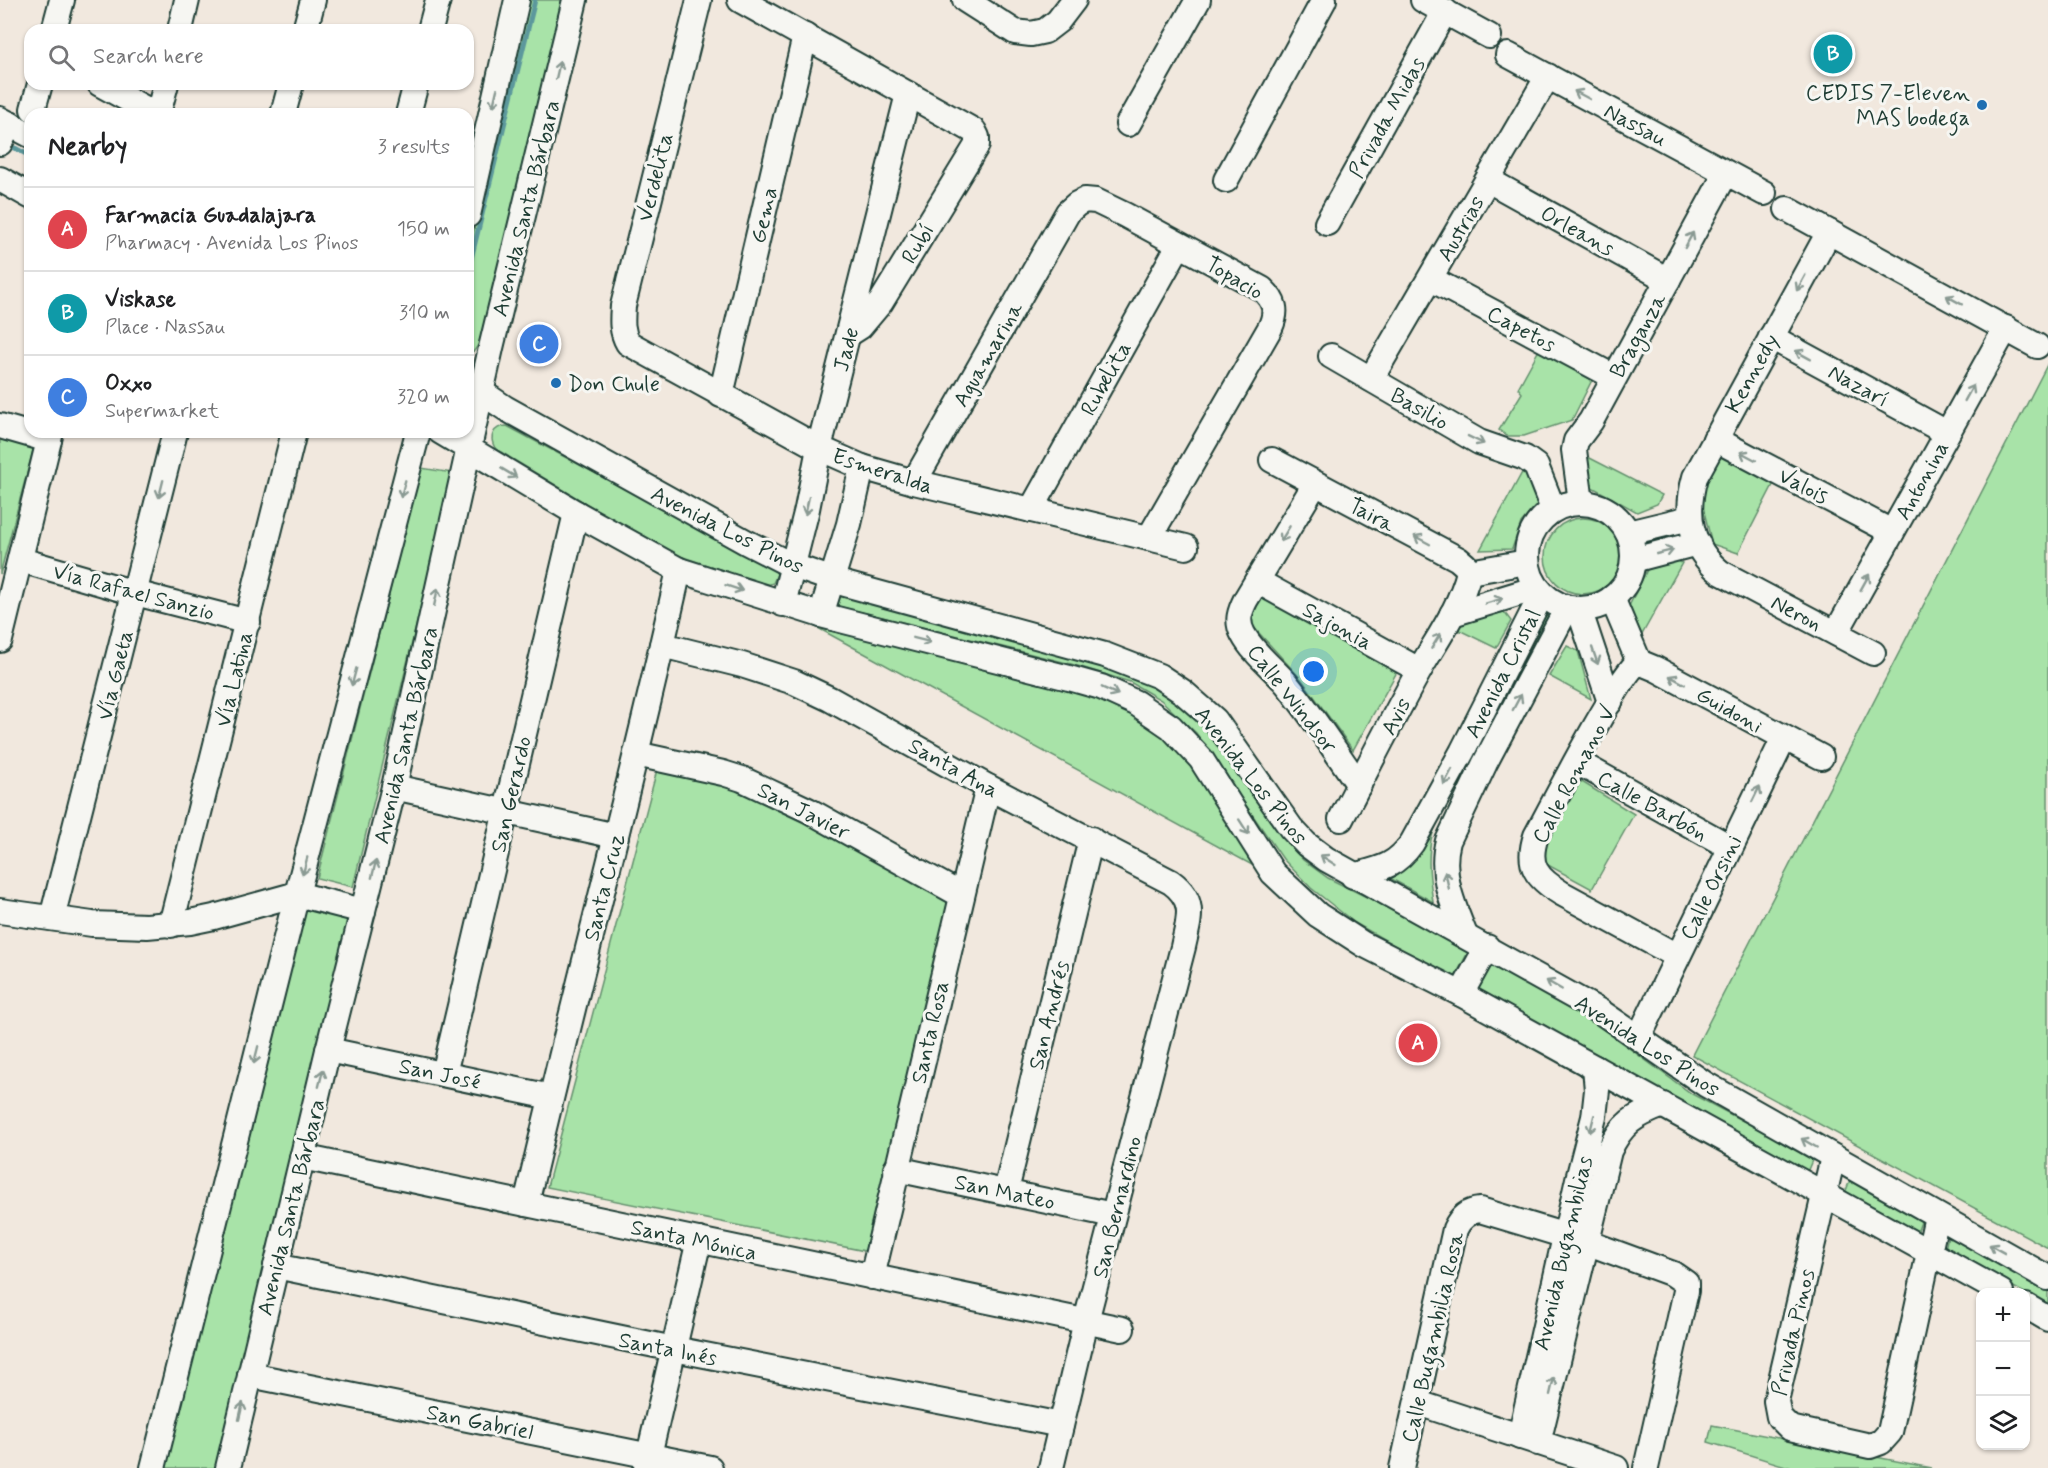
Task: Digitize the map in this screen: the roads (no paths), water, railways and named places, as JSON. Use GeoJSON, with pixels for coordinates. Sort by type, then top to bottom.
{"type":"FeatureCollection","features":[{"type":"Feature","properties":{"kind":"street"},"geometry":{"type":"LineString","coordinates":[[56,24],[62,0]]}},
{"type":"Feature","properties":{"kind":"street"},"geometry":{"type":"LineString","coordinates":[[182,24],[188,0]]}},
{"type":"Feature","properties":{"kind":"street"},"geometry":{"type":"LineString","coordinates":[[307,24],[313,0]]}},
{"type":"Feature","properties":{"kind":"street"},"geometry":{"type":"LineString","coordinates":[[432,24],[438,0]]}},
{"type":"Feature","properties":{"kind":"street"},"geometry":{"type":"LineString","coordinates":[[474,188],[517,0]]}},
{"type":"Feature","properties":{"kind":"street","name":"Avenida Santa Bárbara"},"geometry":{"type":"LineString","coordinates":[[475,387],[491,348],[575,0]]}},
{"type":"Feature","properties":{"kind":"street","name":"Verdelita"},"geometry":{"type":"LineString","coordinates":[[637,350],[628,343],[624,336],[621,324],[623,306],[699,0]]}},
{"type":"Feature","properties":{"kind":"street"},"geometry":{"type":"LineString","coordinates":[[740,0],[908,94]]}},
{"type":"Feature","properties":{"kind":"street"},"geometry":{"type":"LineString","coordinates":[[965,0],[1015,32],[1031,34],[1045,31],[1058,21],[1074,0]]}},
{"type":"Feature","properties":{"kind":"street"},"geometry":{"type":"LineString","coordinates":[[1128,124],[1198,0]]}},
{"type":"Feature","properties":{"kind":"street"},"geometry":{"type":"LineString","coordinates":[[1226,180],[1324,0]]}},
{"type":"Feature","properties":{"kind":"street"},"geometry":{"type":"LineString","coordinates":[[1423,0],[1489,36]]}},
{"type":"Feature","properties":{"kind":"street","name":"Privada Midas"},"geometry":{"type":"LineString","coordinates":[[1327,223],[1445,11]]}},
{"type":"Feature","properties":{"kind":"street","name":"Gema"},"geometry":{"type":"LineString","coordinates":[[721,394],[806,36]]}},
{"type":"Feature","properties":{"kind":"street","name":"Nassau"},"geometry":{"type":"LineString","coordinates":[[1508,55],[1764,193]]}},
{"type":"Feature","properties":{"kind":"street","name":"Austrias"},"geometry":{"type":"LineString","coordinates":[[1371,379],[1548,76]]}},
{"type":"Feature","properties":{"kind":"street"},"geometry":{"type":"LineString","coordinates":[[33,108],[38,90]]}},
{"type":"Feature","properties":{"kind":"street"},"geometry":{"type":"LineString","coordinates":[[111,90],[145,108]]}},
{"type":"Feature","properties":{"kind":"street"},"geometry":{"type":"LineString","coordinates":[[158,108],[164,90]]}},
{"type":"Feature","properties":{"kind":"street"},"geometry":{"type":"LineString","coordinates":[[285,108],[290,90]]}},
{"type":"Feature","properties":{"kind":"street"},"geometry":{"type":"LineString","coordinates":[[410,108],[414,90]]}},
{"type":"Feature","properties":{"kind":"street","name":"Rubí"},"geometry":{"type":"LineString","coordinates":[[849,334],[860,327],[881,302],[977,145],[974,131],[908,94]]}},
{"type":"Feature","properties":{"kind":"street","name":"Jade"},"geometry":{"type":"LineString","coordinates":[[783,604],[819,448],[908,94]]}},
{"type":"Feature","properties":{"kind":"street","name":"Braganza"},"geometry":{"type":"LineString","coordinates":[[1581,502],[1574,450],[1576,441],[1591,421],[1726,173]]}},
{"type":"Feature","properties":{"kind":"street"},"geometry":{"type":"LineString","coordinates":[[0,179],[24,193]]}},
{"type":"Feature","properties":{"kind":"street","name":"Orleans"},"geometry":{"type":"LineString","coordinates":[[1488,180],[1668,280]]}},
{"type":"Feature","properties":{"kind":"street","name":"Topacio"},"geometry":{"type":"LineString","coordinates":[[1059,226],[1068,212],[1077,204],[1084,200],[1096,201],[1262,289],[1270,297],[1276,311],[1270,328],[1149,538]]}},
{"type":"Feature","properties":{"kind":"street"},"geometry":{"type":"LineString","coordinates":[[1787,208],[2037,346]]}},
{"type":"Feature","properties":{"kind":"street","name":"Aguamarina"},"geometry":{"type":"LineString","coordinates":[[914,482],[1059,226]]}},
{"type":"Feature","properties":{"kind":"street","name":"Kennedy"},"geometry":{"type":"LineString","coordinates":[[1720,572],[1703,556],[1690,518],[1689,504],[1695,477],[1829,232]]}},
{"type":"Feature","properties":{"kind":"street","name":"Rubelita"},"geometry":{"type":"LineString","coordinates":[[1031,510],[1179,245]]}},
{"type":"Feature","properties":{"kind":"street","name":"Capetos"},"geometry":{"type":"LineString","coordinates":[[1431,279],[1614,377]]}},
{"type":"Feature","properties":{"kind":"street","name":"Antonina"},"geometry":{"type":"LineString","coordinates":[[1836,633],[2006,328]]}},
{"type":"Feature","properties":{"kind":"street","name":"Nazarí"},"geometry":{"type":"LineString","coordinates":[[1771,337],[1947,433]]}},
{"type":"Feature","properties":{"kind":"street"},"geometry":{"type":"LineString","coordinates":[[474,357],[491,348]]}},
{"type":"Feature","properties":{"kind":"street","name":"Esmeralda"},"geometry":{"type":"LineString","coordinates":[[637,350],[819,448],[862,467],[914,482],[1186,547]]}},
{"type":"Feature","properties":{"kind":"street","name":"Basilio"},"geometry":{"type":"LineString","coordinates":[[1332,356],[1473,439],[1525,458],[1536,466],[1553,509]]}},
{"type":"Feature","properties":{"kind":"street","name":"Avenida Los Pinos"},"geometry":{"type":"LineString","coordinates":[[475,387],[505,408],[736,537],[793,566],[831,580],[1105,655],[1159,676],[1183,692],[1215,720],[1268,798],[1301,839],[1318,854],[1353,876],[1487,947],[1601,1012],[1705,1083],[2048,1278]]}},
{"type":"Feature","properties":{"kind":"street"},"geometry":{"type":"LineString","coordinates":[[0,426],[24,431]]}},
{"type":"Feature","properties":{"kind":"street"},"geometry":{"type":"LineString","coordinates":[[0,640],[50,438]]}},
{"type":"Feature","properties":{"kind":"street","name":"Vía Gaeta"},"geometry":{"type":"LineString","coordinates":[[52,918],[174,438]]}},
{"type":"Feature","properties":{"kind":"street","name":"Vía Latina"},"geometry":{"type":"LineString","coordinates":[[171,925],[293,438]]}},
{"type":"Feature","properties":{"kind":"street"},"geometry":{"type":"LineString","coordinates":[[153,1468],[297,894],[416,438]]}},
{"type":"Feature","properties":{"kind":"street","name":"Avenida Los Pinos"},"geometry":{"type":"LineString","coordinates":[[451,438],[576,513],[679,570],[821,615],[1101,687],[1136,703],[1171,727],[1201,759],[1273,873],[1318,915],[1363,944],[1461,994],[1992,1288]]}},
{"type":"Feature","properties":{"kind":"street","name":"Avenida Santa Bárbara"},"geometry":{"type":"LineString","coordinates":[[228,1468],[328,1050],[394,787],[470,438]]}},
{"type":"Feature","properties":{"kind":"street","name":"Valois"},"geometry":{"type":"LineString","coordinates":[[1715,439],[1892,532]]}},
{"type":"Feature","properties":{"kind":"street","name":"Taira"},"geometry":{"type":"LineString","coordinates":[[1272,460],[1458,559],[1469,572]]}},
{"type":"Feature","properties":{"kind":"street"},"geometry":{"type":"LineString","coordinates":[[821,615],[849,524],[862,467]]}},
{"type":"Feature","properties":{"kind":"street","name":"Calle Windsor"},"geometry":{"type":"LineString","coordinates":[[1315,484],[1257,580],[1239,613],[1238,622],[1242,634],[1286,683],[1359,785]]}},
{"type":"Feature","properties":{"kind":"street"},"geometry":{"type":"LineString","coordinates":[[1581,502],[1600,506],[1616,517],[1628,533],[1633,560],[1622,588],[1612,598],[1596,607],[1573,609],[1553,603],[1539,591],[1530,575],[1527,546],[1532,532],[1541,519],[1553,509],[1581,502]]}},
{"type":"Feature","properties":{"kind":"street","name":"San Gerardo"},"geometry":{"type":"LineString","coordinates":[[444,1074],[576,513]]}},
{"type":"Feature","properties":{"kind":"street"},"geometry":{"type":"LineString","coordinates":[[1628,533],[1690,518]]}},
{"type":"Feature","properties":{"kind":"street"},"geometry":{"type":"LineString","coordinates":[[1633,560],[1698,543]]}},
{"type":"Feature","properties":{"kind":"street","name":"Vía Rafael Sanzio"},"geometry":{"type":"LineString","coordinates":[[21,560],[248,622]]}},
{"type":"Feature","properties":{"kind":"street"},"geometry":{"type":"LineString","coordinates":[[1469,572],[1527,562]]}},
{"type":"Feature","properties":{"kind":"street","name":"Santa Cruz"},"geometry":{"type":"LineString","coordinates":[[526,1204],[679,570]]}},
{"type":"Feature","properties":{"kind":"street","name":"Avis"},"geometry":{"type":"LineString","coordinates":[[1341,819],[1419,670],[1462,595],[1469,572]]}},
{"type":"Feature","properties":{"kind":"street","name":"Neron"},"geometry":{"type":"LineString","coordinates":[[1720,572],[1873,653]]}},
{"type":"Feature","properties":{"kind":"street","name":"Sajonia"},"geometry":{"type":"LineString","coordinates":[[1257,580],[1419,670]]}},
{"type":"Feature","properties":{"kind":"street"},"geometry":{"type":"LineString","coordinates":[[1452,614],[1539,591]]}},
{"type":"Feature","properties":{"kind":"street","name":"Avenida Cristal"},"geometry":{"type":"LineString","coordinates":[[1353,876],[1389,866],[1402,856],[1412,843],[1462,752],[1539,591]]}},
{"type":"Feature","properties":{"kind":"street"},"geometry":{"type":"LineString","coordinates":[[1612,598],[1639,662]]}},
{"type":"Feature","properties":{"kind":"street"},"geometry":{"type":"LineString","coordinates":[[1573,609],[1610,702]]}},
{"type":"Feature","properties":{"kind":"street","name":"Avenida Cristal"},"geometry":{"type":"LineString","coordinates":[[1465,935],[1448,886],[1444,869],[1444,852],[1452,828],[1485,763],[1573,609]]}},
{"type":"Feature","properties":{"kind":"street","name":"Santa Ana"},"geometry":{"type":"LineString","coordinates":[[662,645],[742,665],[794,682],[830,699],[988,787],[1134,862],[1182,890],[1190,911],[1183,947]]}},
{"type":"Feature","properties":{"kind":"street","name":"Calle Romano V"},"geometry":{"type":"LineString","coordinates":[[1639,662],[1631,669],[1610,702],[1536,836],[1532,848],[1532,861],[1535,871],[1543,882],[1677,957]]}},
{"type":"Feature","properties":{"kind":"street","name":"Guidoni"},"geometry":{"type":"LineString","coordinates":[[1639,662],[1821,757]]}},
{"type":"Feature","properties":{"kind":"street","name":"Calle Orsini"},"geometry":{"type":"LineString","coordinates":[[1639,1037],[1784,738]]}},
{"type":"Feature","properties":{"kind":"street","name":"Avenida Cristal"},"geometry":{"type":"LineString","coordinates":[[1462,752],[1485,763]]}},
{"type":"Feature","properties":{"kind":"street","name":"San Javier"},"geometry":{"type":"LineString","coordinates":[[636,754],[742,778],[808,810],[961,895]]}},
{"type":"Feature","properties":{"kind":"street","name":"Calle Barbón"},"geometry":{"type":"LineString","coordinates":[[1577,762],[1730,847]]}},
{"type":"Feature","properties":{"kind":"street"},"geometry":{"type":"LineString","coordinates":[[394,787],[616,836]]}},
{"type":"Feature","properties":{"kind":"street","name":"Santa Rosa"},"geometry":{"type":"LineString","coordinates":[[872,1277],[988,787]]}},
{"type":"Feature","properties":{"kind":"street","name":"San Andrés"},"geometry":{"type":"LineString","coordinates":[[1006,1191],[1091,839]]}},
{"type":"Feature","properties":{"kind":"street"},"geometry":{"type":"LineString","coordinates":[[0,911],[118,926],[171,925],[214,917],[297,894],[363,911]]}},
{"type":"Feature","properties":{"kind":"street","name":"San Bernardino"},"geometry":{"type":"LineString","coordinates":[[1051,1468],[1086,1321],[1183,947]]}},
{"type":"Feature","properties":{"kind":"street"},"geometry":{"type":"LineString","coordinates":[[1461,994],[1487,947]]}},
{"type":"Feature","properties":{"kind":"street","name":"San José"},"geometry":{"type":"LineString","coordinates":[[328,1050],[551,1097]]}},
{"type":"Feature","properties":{"kind":"street","name":"Avenida Bugambilias"},"geometry":{"type":"LineString","coordinates":[[1575,1239],[1578,1179],[1594,1117],[1597,1090],[1595,1068]]}},
{"type":"Feature","properties":{"kind":"street","name":"Avenida Bugambilias"},"geometry":{"type":"LineString","coordinates":[[1529,1440],[1575,1239],[1605,1162],[1615,1138],[1625,1124],[1663,1105]]}},
{"type":"Feature","properties":{"kind":"street","name":"Santa Mónica"},"geometry":{"type":"LineString","coordinates":[[302,1157],[1122,1329]]}},
{"type":"Feature","properties":{"kind":"street"},"geometry":{"type":"LineString","coordinates":[[1824,1194],[1833,1157]]}},
{"type":"Feature","properties":{"kind":"street","name":"San Mateo"},"geometry":{"type":"LineString","coordinates":[[896,1169],[1113,1215]]}},
{"type":"Feature","properties":{"kind":"street","name":"Privada Pinos"},"geometry":{"type":"LineString","coordinates":[[1824,1194],[1776,1401],[1779,1417],[1785,1425],[1864,1446],[1875,1445],[1886,1437],[1892,1424],[1929,1252]]}},
{"type":"Feature","properties":{"kind":"street","name":"Calle Bugambilia Rosa"},"geometry":{"type":"LineString","coordinates":[[1402,1468],[1455,1229],[1461,1219],[1471,1211],[1485,1210],[1575,1239]]}},
{"type":"Feature","properties":{"kind":"street"},"geometry":{"type":"LineString","coordinates":[[1929,1252],[1937,1216]]}},
{"type":"Feature","properties":{"kind":"street"},"geometry":{"type":"LineString","coordinates":[[1575,1239],[1679,1277],[1686,1283],[1646,1468]]}},
{"type":"Feature","properties":{"kind":"street"},"geometry":{"type":"LineString","coordinates":[[647,1462],[699,1240]]}},
{"type":"Feature","properties":{"kind":"street","name":"Santa Inés"},"geometry":{"type":"LineString","coordinates":[[276,1266],[674,1349],[1062,1425]]}},
{"type":"Feature","properties":{"kind":"street"},"geometry":{"type":"LineString","coordinates":[[2030,1309],[2048,1319]]}},
{"type":"Feature","properties":{"kind":"street","name":"San Gabriel"},"geometry":{"type":"LineString","coordinates":[[250,1375],[647,1462],[710,1468]]}},
{"type":"Feature","properties":{"kind":"street"},"geometry":{"type":"LineString","coordinates":[[1418,1403],[1616,1468]]}},
{"type":"Feature","properties":{"kind":"waterway"},"geometry":{"type":"LineString","coordinates":[[474,247],[535,0]]}},
{"type":"Feature","properties":{"kind":"waterway"},"geometry":{"type":"LineString","coordinates":[[15,148],[24,153]]}},
{"type":"Feature","properties":{"kind":"place","name":"Viskase"},"geometry":{"type":"Point","coordinates":[1833,54]}},
{"type":"Feature","properties":{"kind":"place","name":"CEDIS 7-Eleven MAS bodega"},"geometry":{"type":"Point","coordinates":[1982,105]}},
{"type":"Feature","properties":{"kind":"place","name":"Oxxo"},"geometry":{"type":"Point","coordinates":[539,344]}},
{"type":"Feature","properties":{"kind":"place","name":"Don Chule"},"geometry":{"type":"Point","coordinates":[556,383]}},
{"type":"Feature","properties":{"kind":"place","name":"Farmacia Guadalajara"},"geometry":{"type":"Point","coordinates":[1418,1043]}}]}
